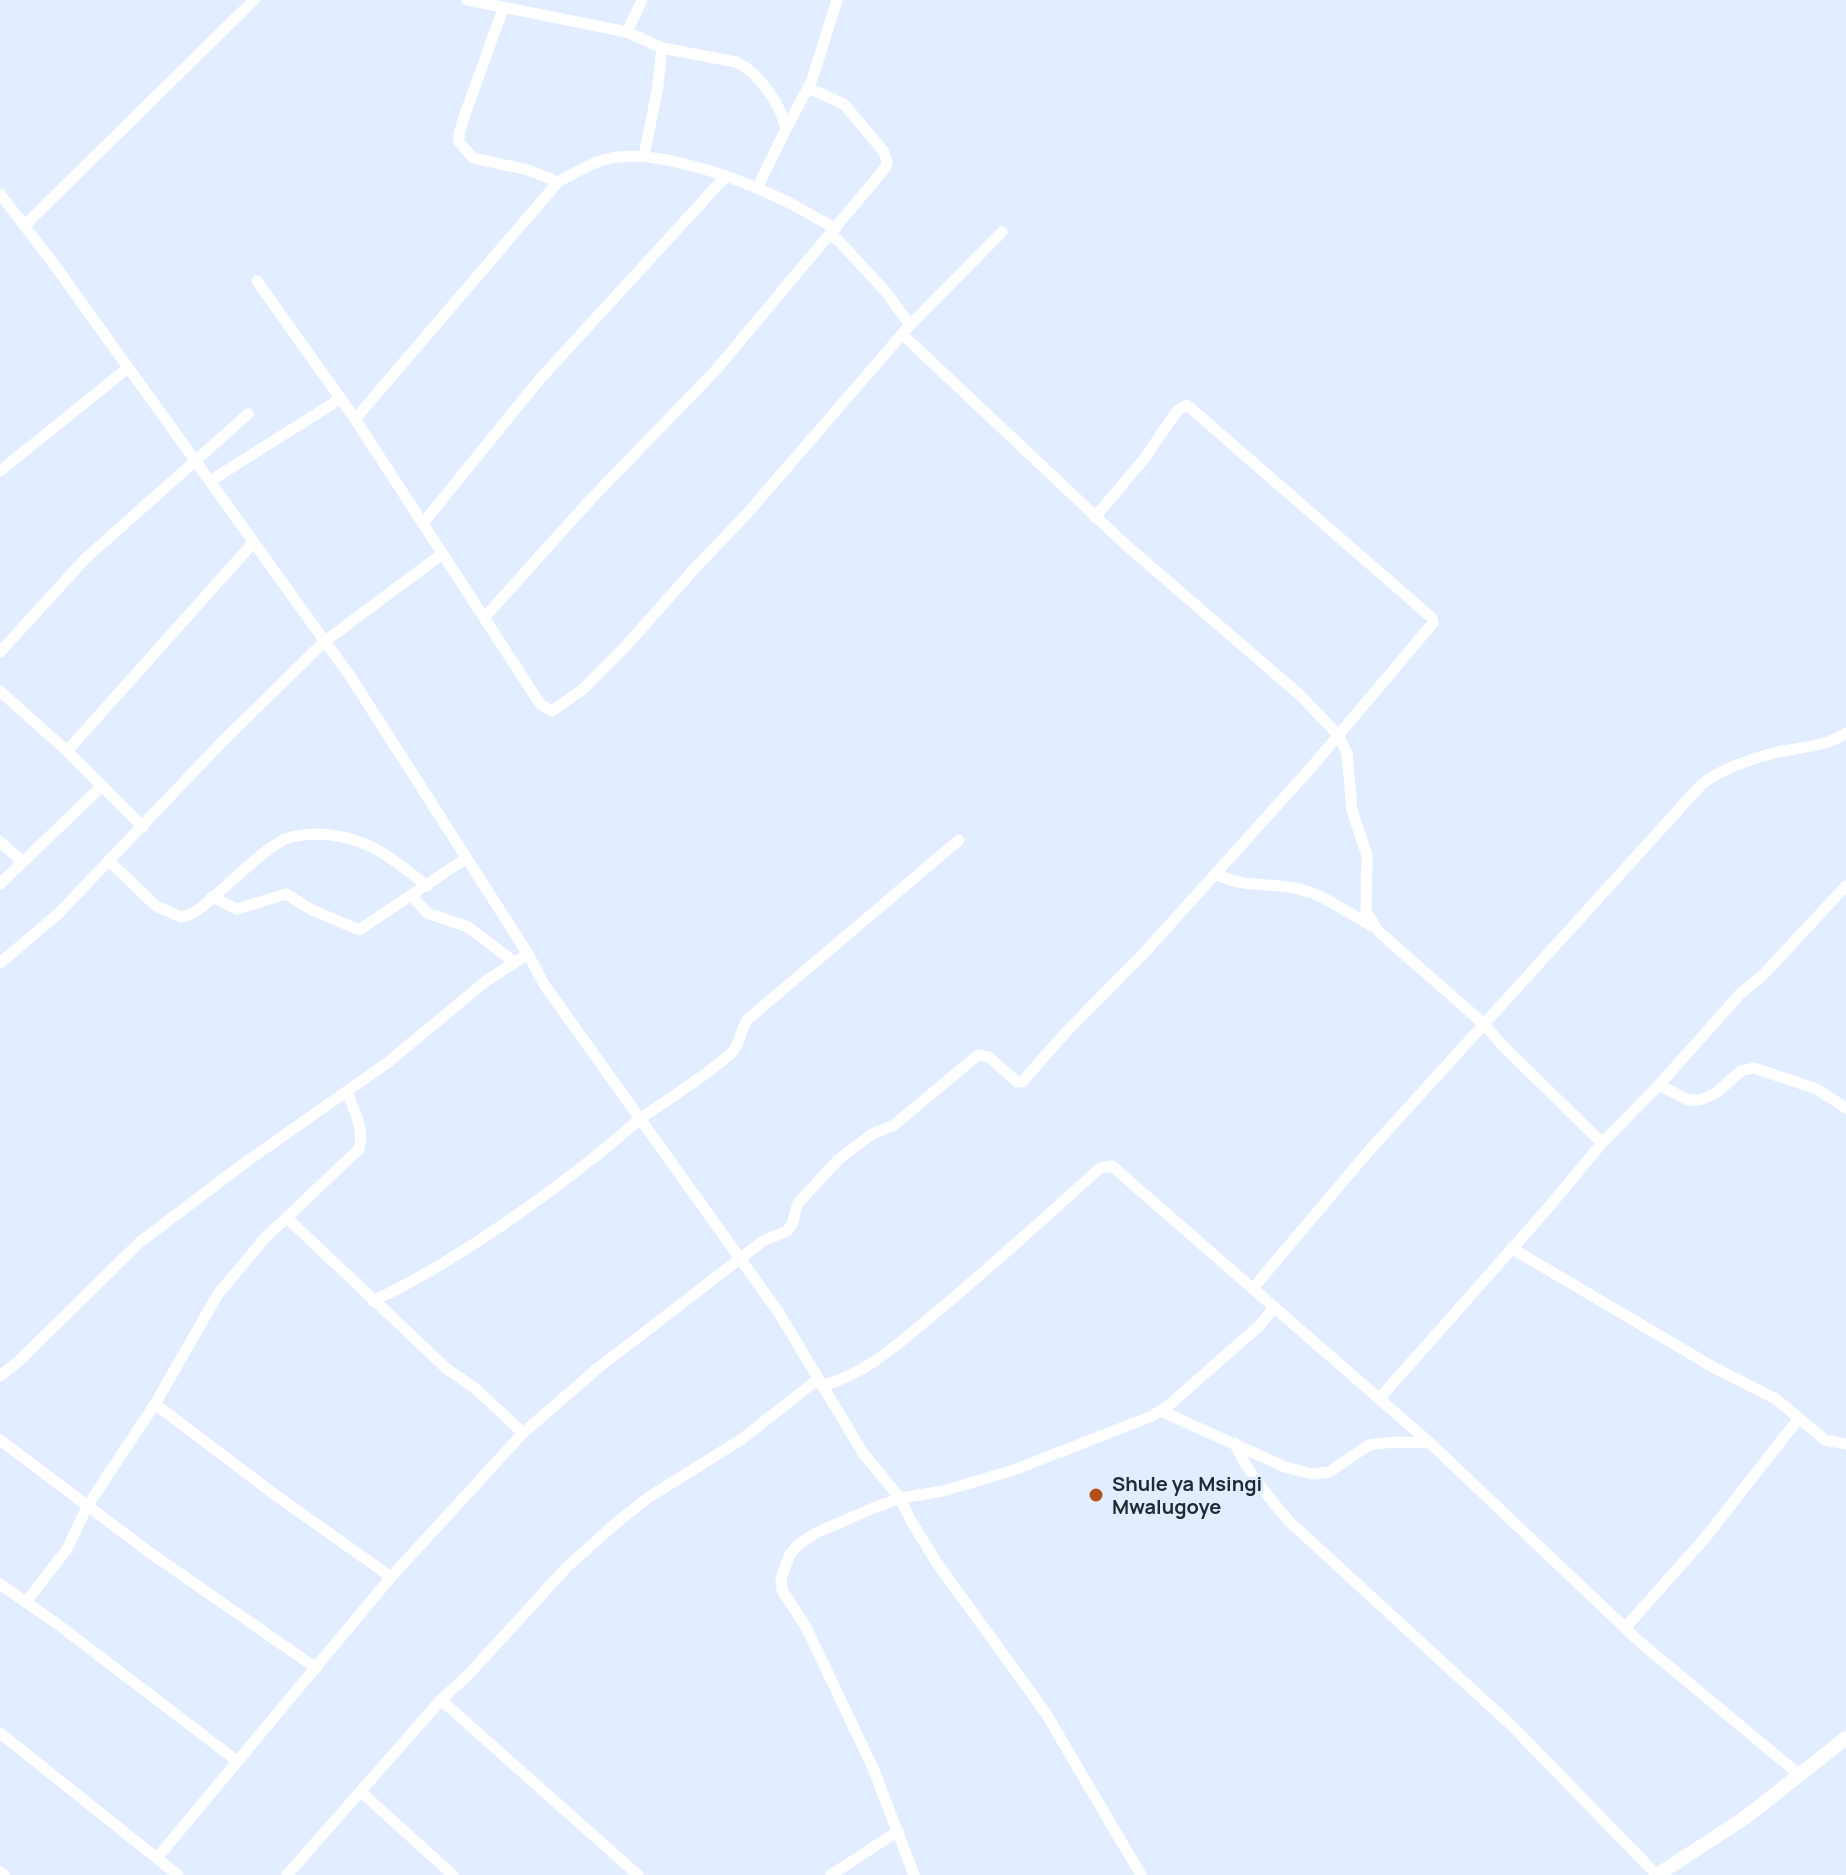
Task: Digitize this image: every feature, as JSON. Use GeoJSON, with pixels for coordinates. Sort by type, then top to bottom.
{"type":"FeatureCollection","features":[{"type":"Feature","properties":{"kind":"street"},"geometry":{"type":"LineString","coordinates":[[25,225],[254,0]]}},
{"type":"Feature","properties":{"kind":"street"},"geometry":{"type":"LineString","coordinates":[[467,0],[627,32],[662,48],[736,62],[745,66],[763,85],[786,129]]}},
{"type":"Feature","properties":{"kind":"street"},"geometry":{"type":"LineString","coordinates":[[538,13],[541,0]]}},
{"type":"Feature","properties":{"kind":"street"},"geometry":{"type":"LineString","coordinates":[[627,32],[642,0]]}},
{"type":"Feature","properties":{"kind":"street"},"geometry":{"type":"LineString","coordinates":[[757,188],[808,88],[826,42],[837,0]]}},
{"type":"Feature","properties":{"kind":"street"},"geometry":{"type":"LineString","coordinates":[[503,9],[469,100],[459,142],[476,159],[528,170],[558,182]]}},
{"type":"Feature","properties":{"kind":"street"},"geometry":{"type":"LineString","coordinates":[[644,156],[662,48]]}},
{"type":"Feature","properties":{"kind":"street"},"geometry":{"type":"LineString","coordinates":[[484,618],[591,499],[715,371],[886,167],[887,157],[844,104],[808,88]]}},
{"type":"Feature","properties":{"kind":"street"},"geometry":{"type":"LineString","coordinates":[[355,419],[558,182],[604,159],[644,156],[726,176],[757,188],[833,232],[899,307],[906,330],[1095,517],[1301,696],[1338,735],[1347,753],[1352,810],[1367,856],[1366,912],[1376,928]]}},
{"type":"Feature","properties":{"kind":"street"},"geometry":{"type":"LineString","coordinates":[[424,522],[539,380],[726,176]]}},
{"type":"Feature","properties":{"kind":"street"},"geometry":{"type":"LineString","coordinates":[[0,194],[195,459],[381,722],[528,954],[545,986],[779,1313],[863,1453],[900,1498],[937,1563],[1045,1712],[1141,1875]]}},
{"type":"Feature","properties":{"kind":"street"},"geometry":{"type":"LineString","coordinates":[[257,281],[424,522],[541,705],[552,711],[582,690],[626,646],[745,516],[906,330],[1002,232]]}},
{"type":"Feature","properties":{"kind":"street"},"geometry":{"type":"LineString","coordinates":[[0,471],[128,368]]}},
{"type":"Feature","properties":{"kind":"street"},"geometry":{"type":"LineString","coordinates":[[210,481],[340,399]]}},
{"type":"Feature","properties":{"kind":"street"},"geometry":{"type":"LineString","coordinates":[[157,1858],[391,1577],[523,1433],[598,1368],[763,1241],[787,1231],[798,1203],[838,1160],[872,1134],[894,1125],[978,1055],[989,1057],[1017,1082],[1022,1082],[1216,874],[1432,626],[1432,618],[1187,405],[1177,411],[1144,459],[1095,517]]}},
{"type":"Feature","properties":{"kind":"street"},"geometry":{"type":"LineString","coordinates":[[0,652],[65,579],[248,414]]}},
{"type":"Feature","properties":{"kind":"street"},"geometry":{"type":"LineString","coordinates":[[67,751],[253,543]]}},
{"type":"Feature","properties":{"kind":"street"},"geometry":{"type":"LineString","coordinates":[[0,963],[58,914],[221,743],[324,642],[442,554]]}},
{"type":"Feature","properties":{"kind":"street"},"geometry":{"type":"LineString","coordinates":[[0,691],[67,751],[143,827]]}},
{"type":"Feature","properties":{"kind":"street"},"geometry":{"type":"LineString","coordinates":[[1254,1287],[1367,1153],[1709,779],[1764,756],[1816,747],[1846,733]]}},
{"type":"Feature","properties":{"kind":"street"},"geometry":{"type":"LineString","coordinates":[[0,884],[102,786]]}},
{"type":"Feature","properties":{"kind":"street"},"geometry":{"type":"LineString","coordinates":[[110,862],[156,906],[181,917],[189,916],[285,839],[298,835],[322,834],[357,839],[390,857],[427,886]]}},
{"type":"Feature","properties":{"kind":"street"},"geometry":{"type":"LineString","coordinates":[[373,1301],[452,1259],[598,1155],[642,1118],[736,1049],[748,1019],[959,840]]}},
{"type":"Feature","properties":{"kind":"street"},"geometry":{"type":"LineString","coordinates":[[0,842],[23,862]]}},
{"type":"Feature","properties":{"kind":"street"},"geometry":{"type":"LineString","coordinates":[[212,897],[237,909],[286,894],[310,909],[359,930],[465,859]]}},
{"type":"Feature","properties":{"kind":"street"},"geometry":{"type":"LineString","coordinates":[[1216,874],[1238,884],[1281,886],[1320,895],[1376,928],[1484,1024],[1602,1143]]}},
{"type":"Feature","properties":{"kind":"street"},"geometry":{"type":"LineString","coordinates":[[1379,1399],[1602,1143],[1659,1085],[1740,994],[1763,975],[1846,886]]}},
{"type":"Feature","properties":{"kind":"street"},"geometry":{"type":"LineString","coordinates":[[411,895],[427,913],[468,927],[513,961]]}},
{"type":"Feature","properties":{"kind":"street"},"geometry":{"type":"LineString","coordinates":[[0,1376],[140,1242],[246,1162],[387,1063],[513,961],[528,954]]}},
{"type":"Feature","properties":{"kind":"street"},"geometry":{"type":"LineString","coordinates":[[1659,1085],[1688,1100],[1700,1100],[1716,1093],[1741,1071],[1754,1068],[1817,1089],[1846,1108]]}},
{"type":"Feature","properties":{"kind":"street"},"geometry":{"type":"LineString","coordinates":[[26,1602],[67,1549],[88,1505],[155,1404],[218,1294],[243,1261],[359,1149],[359,1124],[347,1092]]}},
{"type":"Feature","properties":{"kind":"street"},"geometry":{"type":"LineString","coordinates":[[287,1875],[441,1700],[469,1674],[567,1567],[615,1524],[649,1497],[742,1439],[820,1383],[857,1374],[878,1360],[992,1267],[1106,1165],[1128,1177],[1254,1287],[1430,1443],[1625,1628],[1801,1776]]}},
{"type":"Feature","properties":{"kind":"street"},"geometry":{"type":"LineString","coordinates":[[287,1218],[447,1369],[476,1389],[523,1433]]}},
{"type":"Feature","properties":{"kind":"street"},"geometry":{"type":"LineString","coordinates":[[1511,1248],[1701,1360],[1776,1399],[1825,1440],[1846,1444]]}},
{"type":"Feature","properties":{"kind":"street"},"geometry":{"type":"LineString","coordinates":[[914,1875],[873,1768],[806,1627],[782,1590],[781,1579],[790,1554],[816,1533],[900,1498],[943,1491],[1014,1470],[1161,1411],[1259,1326],[1275,1307]]}},
{"type":"Feature","properties":{"kind":"street"},"geometry":{"type":"LineString","coordinates":[[155,1404],[391,1577]]}},
{"type":"Feature","properties":{"kind":"street"},"geometry":{"type":"LineString","coordinates":[[1161,1411],[1285,1467],[1312,1474],[1329,1472],[1369,1445],[1430,1443]]}},
{"type":"Feature","properties":{"kind":"street"},"geometry":{"type":"LineString","coordinates":[[1625,1628],[1705,1538],[1799,1418]]}},
{"type":"Feature","properties":{"kind":"street"},"geometry":{"type":"LineString","coordinates":[[0,1440],[160,1560],[316,1668]]}},
{"type":"Feature","properties":{"kind":"street"},"geometry":{"type":"LineString","coordinates":[[1235,1443],[1291,1523],[1511,1725],[1657,1875],[1746,1817],[1846,1738]]}},
{"type":"Feature","properties":{"kind":"street"},"geometry":{"type":"LineString","coordinates":[[0,1584],[237,1761]]}},
{"type":"Feature","properties":{"kind":"street"},"geometry":{"type":"LineString","coordinates":[[441,1700],[638,1875]]}},
{"type":"Feature","properties":{"kind":"street"},"geometry":{"type":"LineString","coordinates":[[0,1733],[178,1875]]}},
{"type":"Feature","properties":{"kind":"street"},"geometry":{"type":"LineString","coordinates":[[361,1792],[453,1875]]}},
{"type":"Feature","properties":{"kind":"street"},"geometry":{"type":"LineString","coordinates":[[831,1875],[898,1831]]}},
{"type":"Feature","properties":{"kind":"place","name":"Shule ya Msingi Mwalugoye"},"geometry":{"type":"Point","coordinates":[1096,1495]}}]}
